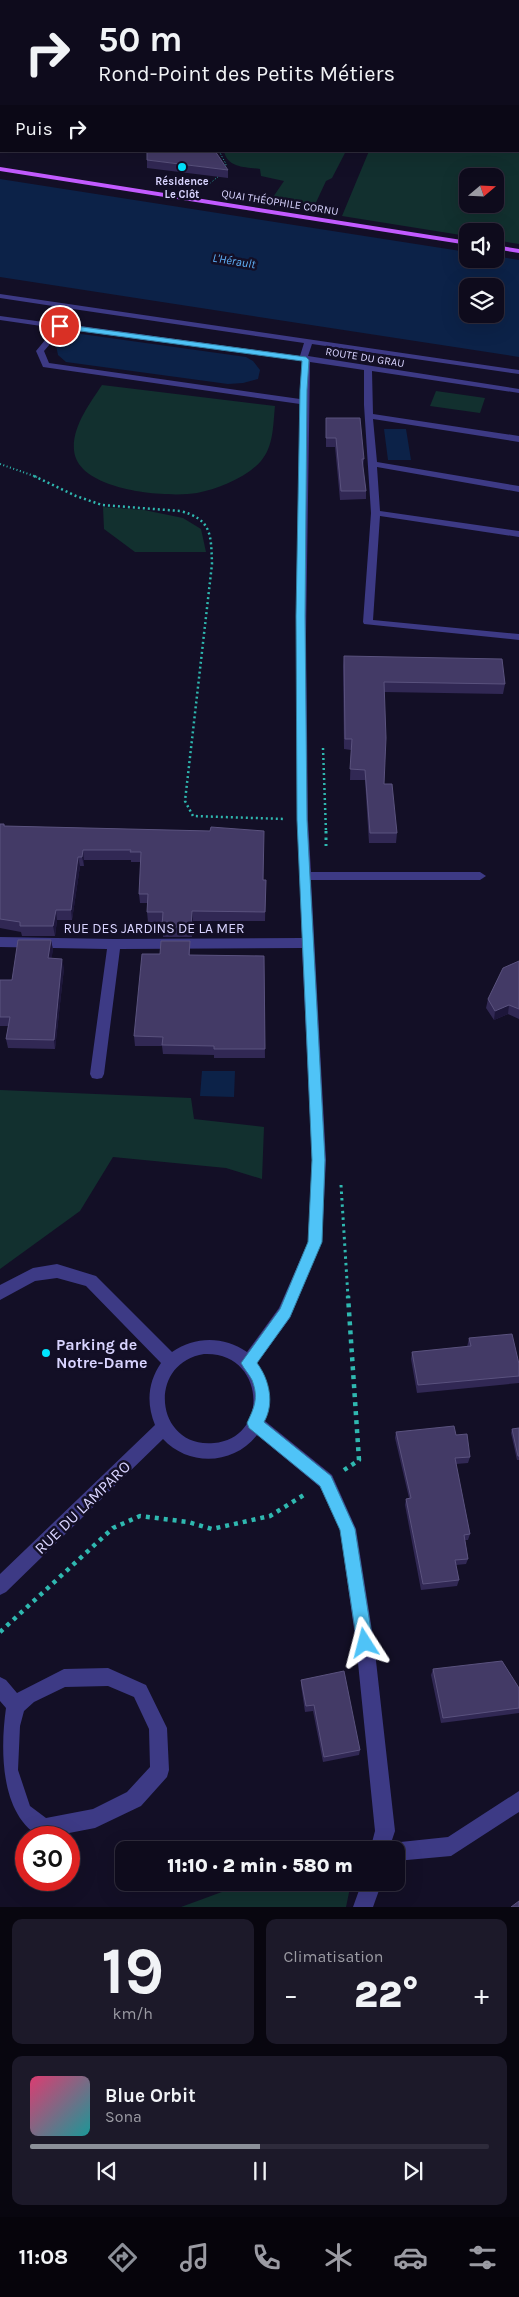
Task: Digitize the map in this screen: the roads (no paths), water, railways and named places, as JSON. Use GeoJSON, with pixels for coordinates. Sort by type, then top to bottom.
{"type":"FeatureCollection","features":[{"type":"Feature","properties":{"kind":"main road","name":"QUAI THÉOPHILE CORNU"},"geometry":{"type":"LineString","coordinates":[[0,169],[459,242]]}},
{"type":"Feature","properties":{"kind":"main road"},"geometry":{"type":"LineString","coordinates":[[504,248],[519,251]]}},
{"type":"Feature","properties":{"kind":"street"},"geometry":{"type":"LineString","coordinates":[[0,296],[519,372]]}},
{"type":"Feature","properties":{"kind":"street"},"geometry":{"type":"LineString","coordinates":[[70,307],[60,326],[40,351],[46,365],[303,402]]}},
{"type":"Feature","properties":{"kind":"street","name":"ROUTE DU GRAU"},"geometry":{"type":"LineString","coordinates":[[0,318],[519,391]]}},
{"type":"Feature","properties":{"kind":"street"},"geometry":{"type":"LineString","coordinates":[[248,1363],[286,1313],[315,1242],[319,1160],[302,820],[303,402],[306,360],[304,356],[308,342]]}},
{"type":"Feature","properties":{"kind":"street"},"geometry":{"type":"LineString","coordinates":[[368,370],[376,513],[368,622],[519,638]]}},
{"type":"Feature","properties":{"kind":"street"},"geometry":{"type":"LineString","coordinates":[[370,416],[519,439]]}},
{"type":"Feature","properties":{"kind":"street"},"geometry":{"type":"LineString","coordinates":[[372,464],[519,489]]}},
{"type":"Feature","properties":{"kind":"street"},"geometry":{"type":"LineString","coordinates":[[376,513],[519,534]]}},
{"type":"Feature","properties":{"kind":"street"},"geometry":{"type":"LineString","coordinates":[[305,876],[480,876]]}},
{"type":"Feature","properties":{"kind":"street","name":"RUE DES JARDINS DE LA MER"},"geometry":{"type":"LineString","coordinates":[[0,942],[114,944],[309,942]]}},
{"type":"Feature","properties":{"kind":"street"},"geometry":{"type":"LineString","coordinates":[[97,1074],[114,944]]}},
{"type":"Feature","properties":{"kind":"street"},"geometry":{"type":"LineString","coordinates":[[0,1293],[33,1275],[58,1270],[92,1281],[172,1363]]}},
{"type":"Feature","properties":{"kind":"street"},"geometry":{"type":"LineString","coordinates":[[216,1347],[233,1352],[248,1363],[258,1377],[263,1396],[261,1414],[247,1436],[231,1446],[220,1450],[201,1451],[183,1445],[163,1428],[155,1409],[156,1391],[162,1374],[180,1356],[197,1349],[216,1347]]}},
{"type":"Feature","properties":{"kind":"street"},"geometry":{"type":"LineString","coordinates":[[255,1423],[326,1481],[348,1529],[365,1643],[384,1831],[382,1841]]}},
{"type":"Feature","properties":{"kind":"street","name":"RUE DU LAMPARO"},"geometry":{"type":"LineString","coordinates":[[0,1586],[163,1428]]}},
{"type":"Feature","properties":{"kind":"street"},"geometry":{"type":"LineString","coordinates":[[108,1677],[140,1691],[158,1728],[160,1770],[134,1799],[126,1803],[95,1818],[43,1828],[23,1812],[9,1770],[11,1726],[16,1706],[28,1696],[64,1678],[108,1677]]}},
{"type":"Feature","properties":{"kind":"street"},"geometry":{"type":"LineString","coordinates":[[0,1686],[16,1706]]}},
{"type":"Feature","properties":{"kind":"street"},"geometry":{"type":"LineString","coordinates":[[405,1850],[451,1846],[519,1800]]}},
{"type":"Feature","properties":{"kind":"street"},"geometry":{"type":"LineString","coordinates":[[362,1907],[368,1891]]}},
{"type":"Feature","properties":{"kind":"water","name":"L'Hérault"},"geometry":{"type":"Polygon","coordinates":[[[0,179],[459,251],[459,268],[504,268],[504,258],[519,260],[519,357],[0,277],[0,179]]]}},
{"type":"Feature","properties":{"kind":"water"},"geometry":{"type":"Polygon","coordinates":[[[74,333],[246,357],[253,361],[260,370],[258,379],[228,384],[66,362],[58,355],[56,345],[61,338],[74,333]]]}},
{"type":"Feature","properties":{"kind":"water"},"geometry":{"type":"Polygon","coordinates":[[[384,429],[406,429],[411,460],[388,460],[384,429]]]}},
{"type":"Feature","properties":{"kind":"water"},"geometry":{"type":"Polygon","coordinates":[[[202,1071],[235,1071],[234,1097],[200,1096],[202,1071]]]}},
{"type":"Feature","properties":{"kind":"place","name":"Résidence Le Clôt"},"geometry":{"type":"Point","coordinates":[182,167]}},
{"type":"Feature","properties":{"kind":"place","name":"Parking de Notre-Dame"},"geometry":{"type":"Point","coordinates":[46,1353]}}]}
